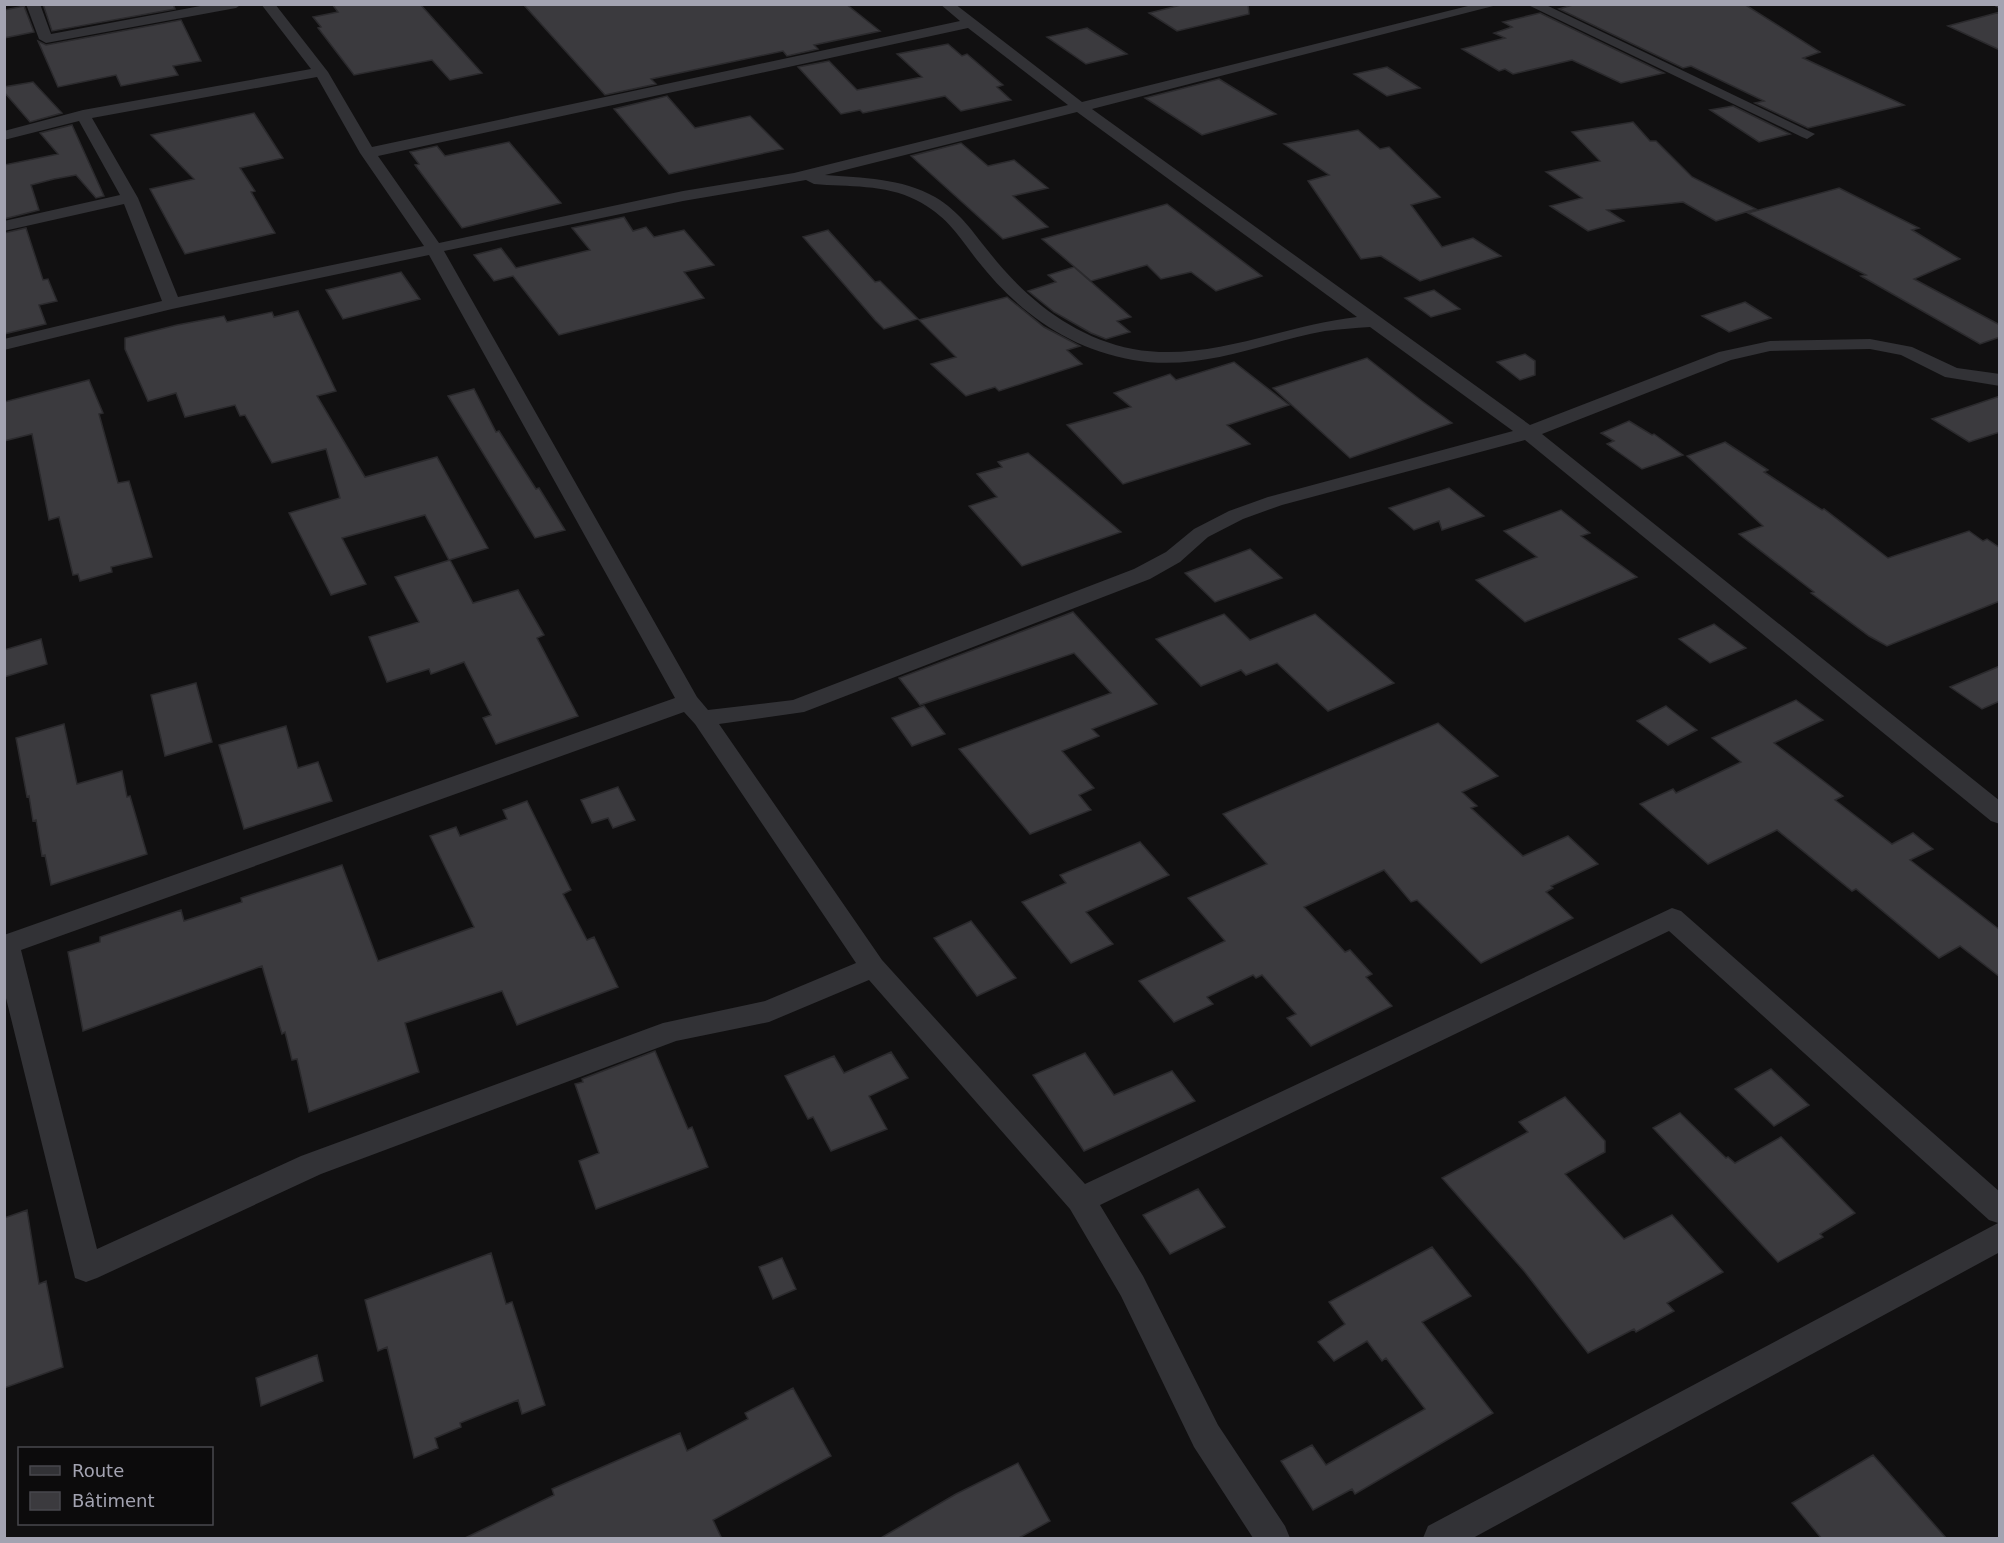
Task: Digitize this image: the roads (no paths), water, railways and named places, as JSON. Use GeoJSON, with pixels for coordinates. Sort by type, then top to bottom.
{"type":"FeatureCollection","features":[{"type":"Feature","properties":{"kind":"street"},"geometry":{"type":"LineString","coordinates":[[33,4],[46,39],[236,4]]}},
{"type":"Feature","properties":{"kind":"street"},"geometry":{"type":"LineString","coordinates":[[267,4],[321,72],[368,153],[434,248],[696,710],[873,967],[1081,1200],[1132,1286],[1206,1437],[1273,1539]]}},
{"type":"Feature","properties":{"kind":"street"},"geometry":{"type":"LineString","coordinates":[[946,4],[1081,108],[1528,433],[2000,814]]}},
{"type":"Feature","properties":{"kind":"street"},"geometry":{"type":"LineString","coordinates":[[4,345],[172,304],[434,248],[683,196],[794,178],[1496,4]]}},
{"type":"Feature","properties":{"kind":"street"},"geometry":{"type":"LineString","coordinates":[[1532,4],[1807,134]]}},
{"type":"Feature","properties":{"kind":"street"},"geometry":{"type":"LineString","coordinates":[[368,153],[971,23]]}},
{"type":"Feature","properties":{"kind":"street"},"geometry":{"type":"LineString","coordinates":[[4,136],[83,115],[321,72]]}},
{"type":"Feature","properties":{"kind":"street"},"geometry":{"type":"LineString","coordinates":[[83,115],[130,198],[172,304]]}},
{"type":"Feature","properties":{"kind":"street"},"geometry":{"type":"LineString","coordinates":[[794,178],[867,184],[910,191],[944,211],[962,226],[982,256],[1033,311],[1051,324],[1088,343],[1110,350],[1187,357],[1204,356],[1325,326],[1373,321]]}},
{"type":"Feature","properties":{"kind":"street"},"geometry":{"type":"LineString","coordinates":[[4,226],[130,198]]}},
{"type":"Feature","properties":{"kind":"street"},"geometry":{"type":"LineString","coordinates":[[873,967],[770,1011],[673,1031],[311,1165],[86,1268],[6,945],[696,710],[796,707],[1142,574],[1173,557],[1202,533],[1236,515],[1275,501],[1528,433],[1725,357],[1770,346],[1870,344],[1906,351],[1952,373],[2000,380]]}},
{"type":"Feature","properties":{"kind":"street"},"geometry":{"type":"LineString","coordinates":[[1081,1200],[1672,918],[2000,1211]]}},
{"type":"Feature","properties":{"kind":"street"},"geometry":{"type":"LineString","coordinates":[[1440,1539],[2000,1236]]}}]}
